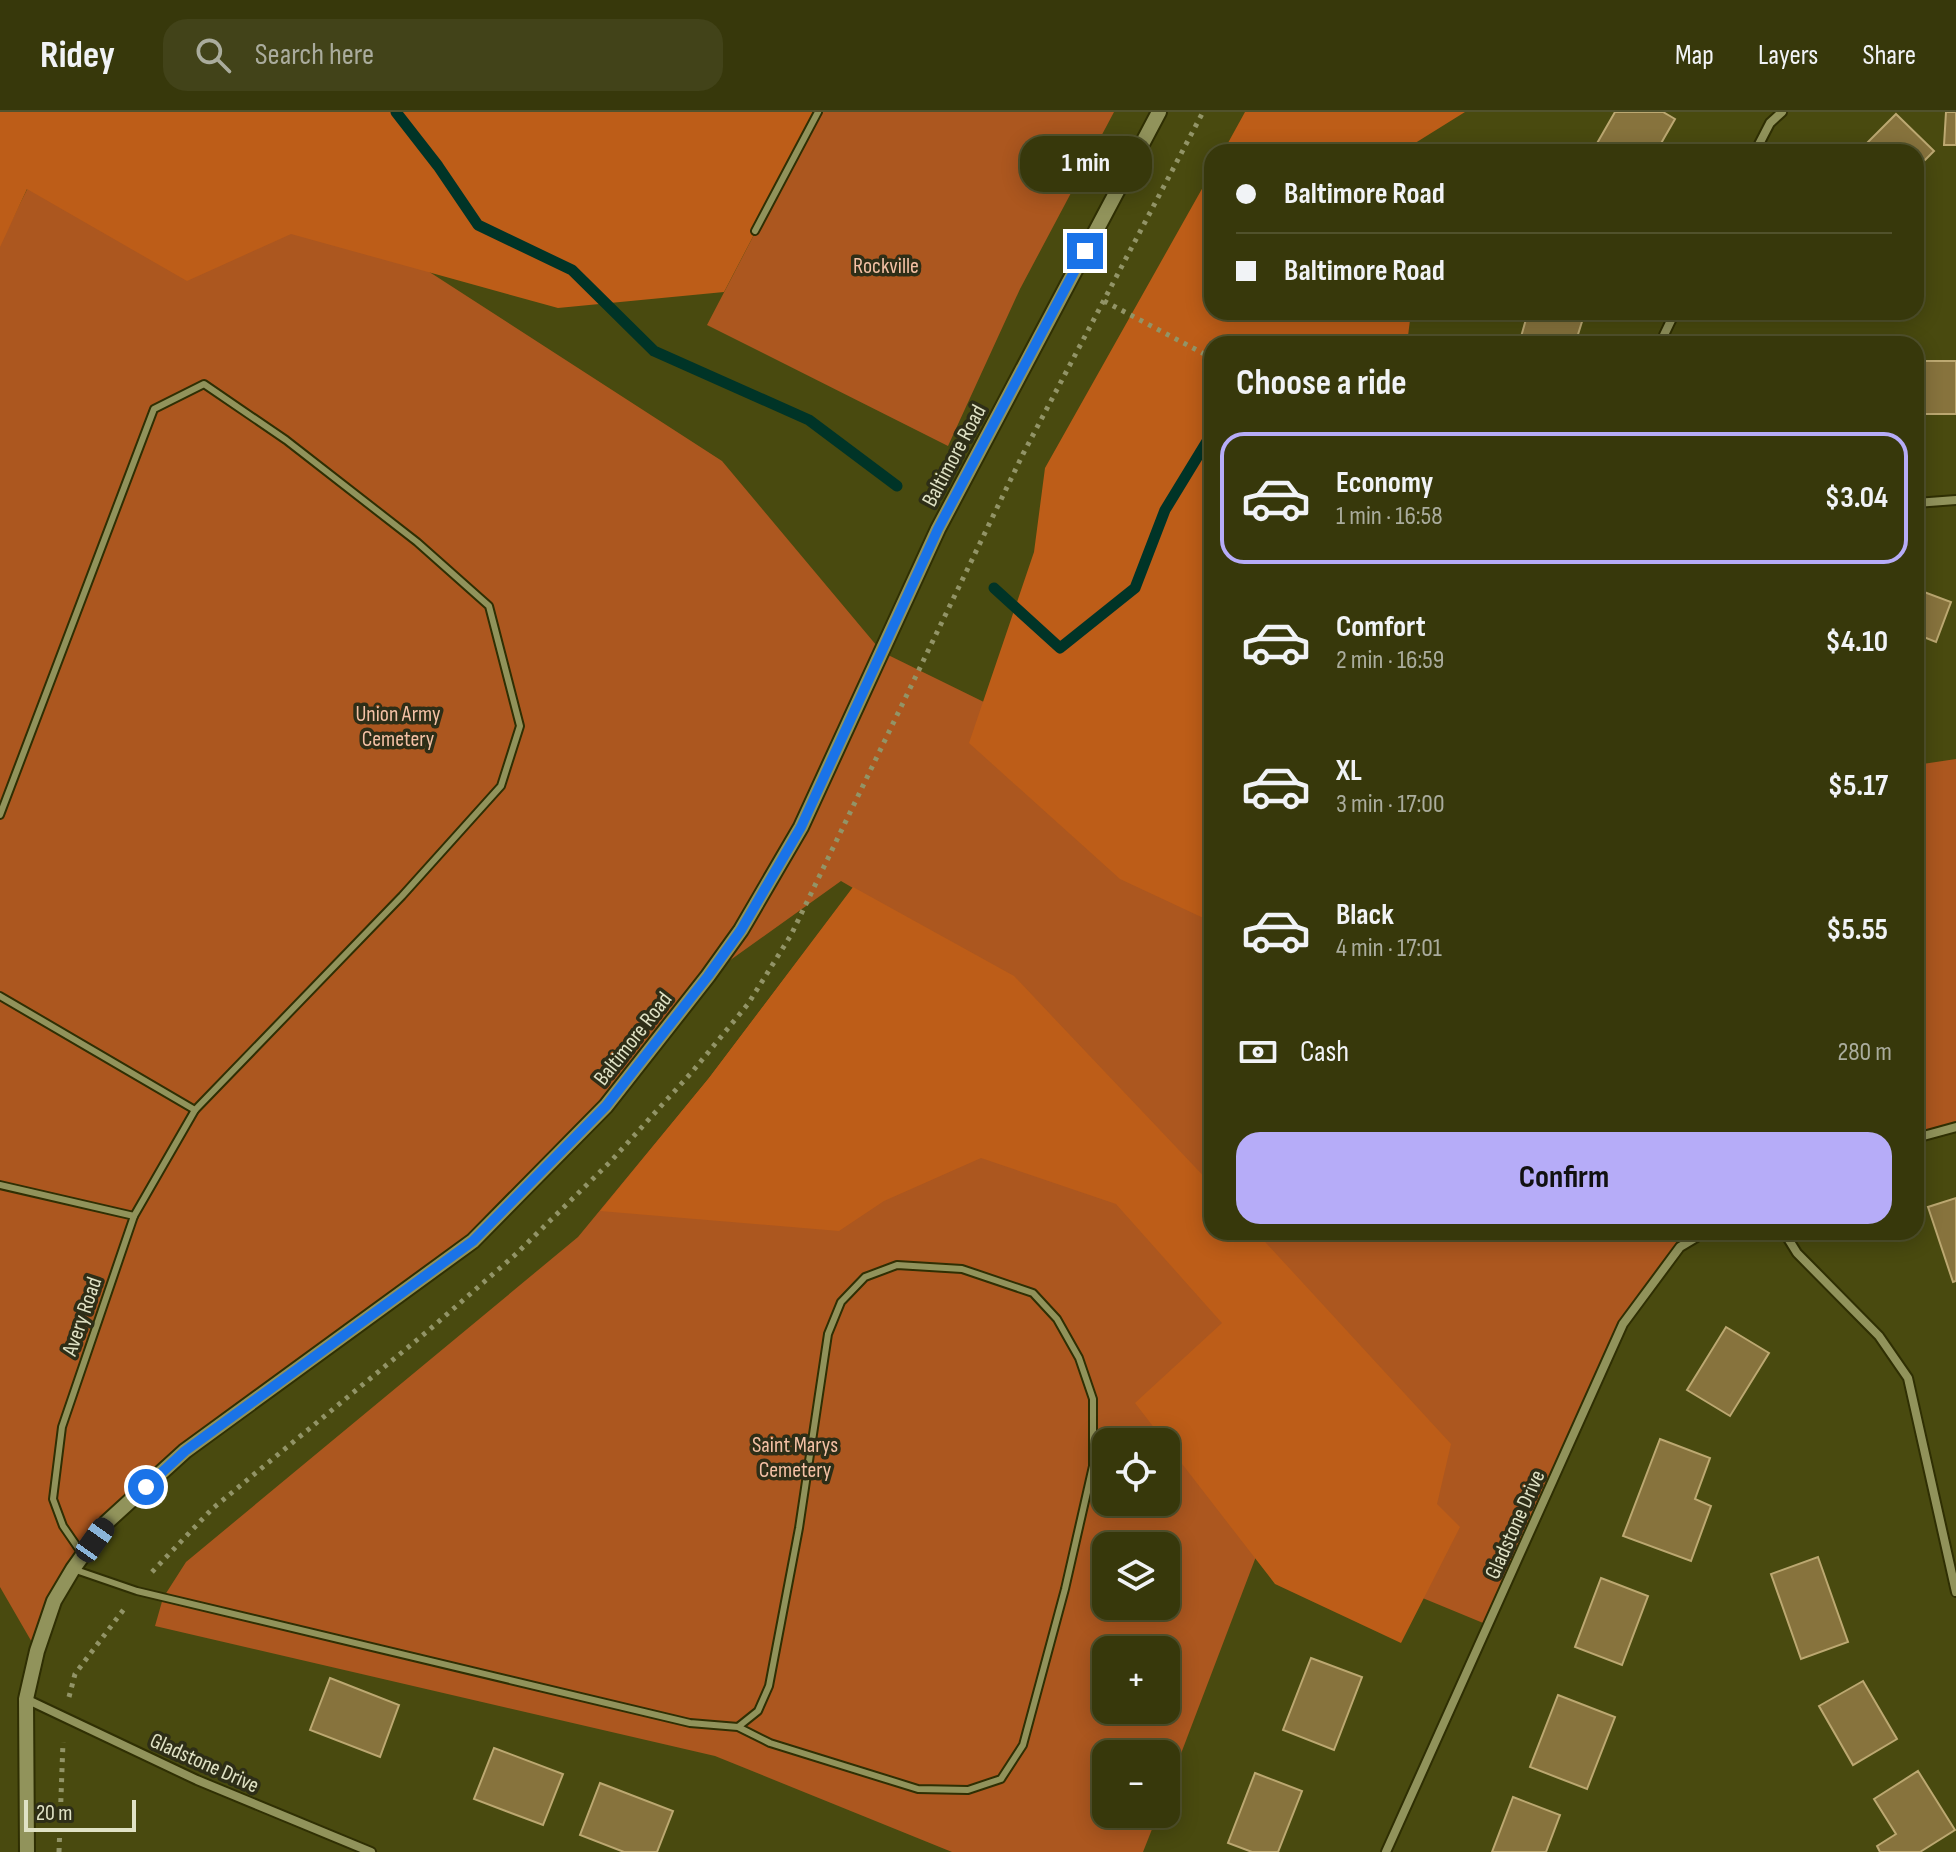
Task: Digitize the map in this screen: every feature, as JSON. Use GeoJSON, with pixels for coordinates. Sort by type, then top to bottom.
{"type":"FeatureCollection","features":[{"type":"Feature","properties":{"kind":"street","name":"Baltimore Road"},"geometry":{"type":"LineString","coordinates":[[27,1852],[26,1699],[37,1651],[54,1601],[73,1569],[106,1523],[185,1451],[473,1241],[606,1106],[708,976],[741,930],[801,827],[938,529],[1159,112]]}},
{"type":"Feature","properties":{"kind":"street"},"geometry":{"type":"LineString","coordinates":[[1759,144],[1770,123],[1782,112]]}},
{"type":"Feature","properties":{"kind":"street"},"geometry":{"type":"LineString","coordinates":[[1924,502],[1956,500]]}},
{"type":"Feature","properties":{"kind":"street"},"geometry":{"type":"LineString","coordinates":[[1924,1136],[1956,1127]]}},
{"type":"Feature","properties":{"kind":"street","name":"Gladstone Drive"},"geometry":{"type":"LineString","coordinates":[[1386,1852],[1623,1324],[1680,1247],[1692,1240]]}},
{"type":"Feature","properties":{"kind":"street"},"geometry":{"type":"LineString","coordinates":[[1789,1240],[1797,1253],[1879,1336],[1908,1378],[1956,1592]]}},
{"type":"Feature","properties":{"kind":"street","name":"Gladstone Drive"},"geometry":{"type":"LineString","coordinates":[[26,1699],[197,1780],[371,1852]]}},
{"type":"Feature","properties":{"kind":"lane"},"geometry":{"type":"LineString","coordinates":[[755,231],[818,112]]}},
{"type":"Feature","properties":{"kind":"lane","name":"Avery Road"},"geometry":{"type":"LineString","coordinates":[[0,815],[154,409],[204,384],[286,440],[417,542],[489,606],[520,726],[501,786],[402,896],[195,1110],[134,1216],[62,1427],[53,1499],[63,1526],[83,1556]]}},
{"type":"Feature","properties":{"kind":"lane"},"geometry":{"type":"LineString","coordinates":[[0,996],[195,1110]]}},
{"type":"Feature","properties":{"kind":"lane"},"geometry":{"type":"LineString","coordinates":[[0,1185],[134,1216]]}},
{"type":"Feature","properties":{"kind":"lane"},"geometry":{"type":"LineString","coordinates":[[73,1569],[137,1591],[690,1723],[738,1727],[770,1743],[918,1789],[968,1790],[1001,1779],[1023,1745],[1065,1589],[1093,1466],[1093,1399],[1079,1358],[1057,1319],[1033,1293],[962,1269],[897,1265],[865,1277],[841,1302],[828,1334],[799,1528],[769,1686],[758,1711],[738,1727]]}},
{"type":"Feature","properties":{"kind":"path"},"geometry":{"type":"LineString","coordinates":[[59,1852],[64,1787],[63,1719],[75,1674],[158,1564],[212,1509],[516,1254],[611,1161],[692,1072],[748,1004],[791,935],[1023,454],[1203,112]]}},
{"type":"Feature","properties":{"kind":"path"},"geometry":{"type":"LineString","coordinates":[[1104,301],[1204,354]]}},
{"type":"Feature","properties":{"kind":"green space","name":"Rockville"},"geometry":{"type":"Polygon","coordinates":[[[818,112],[1114,112],[1020,289],[948,446],[707,325],[818,112]]]}},
{"type":"Feature","properties":{"kind":"green space"},"geometry":{"type":"Polygon","coordinates":[[[54,135],[400,253],[722,461],[882,652],[1204,810],[1204,1240],[1692,1240],[1680,1248],[1609,1355],[1488,1625],[1265,1533],[1180,1756],[1180,1740],[1092,1740],[1092,1828],[1152,1828],[1143,1852],[952,1852],[715,1756],[155,1626],[163,1598],[186,1562],[578,1237],[709,1078],[853,888],[841,881],[708,976],[606,1106],[473,1241],[185,1451],[106,1523],[73,1569],[37,1651],[0,1587],[0,244],[54,135]]]}},
{"type":"Feature","properties":{"kind":"green space"},"geometry":{"type":"Polygon","coordinates":[[[1956,759],[1956,1127],[1924,1136],[1924,764],[1956,759]]]}},
{"type":"Feature","properties":{"kind":"shaded area"},"geometry":{"type":"Polygon","coordinates":[[[0,112],[818,112],[724,292],[558,308],[291,234],[187,281],[27,189],[0,247],[0,112]]]}},
{"type":"Feature","properties":{"kind":"shaded area"},"geometry":{"type":"Polygon","coordinates":[[[1245,112],[1465,112],[1414,144],[1227,144],[1245,112]]]}},
{"type":"Feature","properties":{"kind":"shaded area"},"geometry":{"type":"Polygon","coordinates":[[[1204,185],[1204,320],[1410,320],[1408,336],[1204,336],[1204,918],[1120,879],[969,743],[1034,552],[1045,468],[1204,185]]]}},
{"type":"Feature","properties":{"kind":"shaded area"},"geometry":{"type":"Polygon","coordinates":[[[853,887],[1014,976],[1204,1177],[1204,1240],[1263,1240],[1451,1444],[1437,1504],[1460,1527],[1401,1643],[1275,1584],[1180,1461],[1180,1428],[1154,1428],[1135,1403],[1222,1323],[1116,1204],[981,1158],[884,1201],[839,1231],[600,1211],[709,1078],[853,887]]]}},
{"type":"Feature","properties":{"kind":"building"},"geometry":{"type":"Polygon","coordinates":[[[1615,112],[1663,112],[1675,119],[1661,144],[1597,144],[1615,112]]]}},
{"type":"Feature","properties":{"kind":"building"},"geometry":{"type":"Polygon","coordinates":[[[1946,112],[1956,112],[1956,145],[1944,145],[1946,112]]]}},
{"type":"Feature","properties":{"kind":"building"},"geometry":{"type":"Polygon","coordinates":[[[1896,114],[1934,151],[1924,161],[1924,144],[1866,144],[1896,114]]]}},
{"type":"Feature","properties":{"kind":"building"},"geometry":{"type":"Polygon","coordinates":[[[1526,320],[1582,320],[1578,336],[1521,336],[1526,320]]]}},
{"type":"Feature","properties":{"kind":"building"},"geometry":{"type":"Polygon","coordinates":[[[1924,361],[1956,361],[1956,414],[1924,414],[1924,361]]]}},
{"type":"Feature","properties":{"kind":"building"},"geometry":{"type":"Polygon","coordinates":[[[1924,592],[1951,602],[1936,642],[1924,637],[1924,592]]]}},
{"type":"Feature","properties":{"kind":"building"},"geometry":{"type":"Polygon","coordinates":[[[1956,1198],[1956,1281],[1953,1282],[1928,1207],[1956,1198]]]}},
{"type":"Feature","properties":{"kind":"building"},"geometry":{"type":"Polygon","coordinates":[[[1726,1327],[1769,1353],[1730,1416],[1687,1390],[1726,1327]]]}},
{"type":"Feature","properties":{"kind":"building"},"geometry":{"type":"Polygon","coordinates":[[[1660,1439],[1710,1458],[1695,1499],[1711,1506],[1691,1561],[1623,1536],[1660,1439]]]}},
{"type":"Feature","properties":{"kind":"building"},"geometry":{"type":"Polygon","coordinates":[[[1818,1557],[1848,1642],[1801,1659],[1771,1574],[1818,1557]]]}},
{"type":"Feature","properties":{"kind":"building"},"geometry":{"type":"Polygon","coordinates":[[[1601,1578],[1648,1596],[1622,1665],[1575,1647],[1601,1578]]]}},
{"type":"Feature","properties":{"kind":"building"},"geometry":{"type":"Polygon","coordinates":[[[1311,1658],[1362,1677],[1334,1750],[1283,1730],[1311,1658]]]}},
{"type":"Feature","properties":{"kind":"building"},"geometry":{"type":"Polygon","coordinates":[[[330,1678],[399,1705],[380,1757],[310,1730],[330,1678]]]}},
{"type":"Feature","properties":{"kind":"building"},"geometry":{"type":"Polygon","coordinates":[[[1863,1681],[1897,1739],[1853,1765],[1819,1706],[1863,1681]]]}},
{"type":"Feature","properties":{"kind":"building"},"geometry":{"type":"Polygon","coordinates":[[[1558,1695],[1615,1717],[1587,1789],[1530,1767],[1558,1695]]]}},
{"type":"Feature","properties":{"kind":"building"},"geometry":{"type":"Polygon","coordinates":[[[494,1748],[563,1774],[543,1825],[474,1799],[494,1748]]]}},
{"type":"Feature","properties":{"kind":"building"},"geometry":{"type":"Polygon","coordinates":[[[1918,1771],[1955,1830],[1920,1852],[1880,1852],[1877,1846],[1896,1834],[1874,1799],[1918,1771]]]}},
{"type":"Feature","properties":{"kind":"building"},"geometry":{"type":"Polygon","coordinates":[[[1255,1773],[1302,1791],[1278,1852],[1252,1852],[1228,1843],[1255,1773]]]}},
{"type":"Feature","properties":{"kind":"building"},"geometry":{"type":"Polygon","coordinates":[[[600,1783],[673,1811],[657,1852],[624,1852],[580,1835],[600,1783]]]}},
{"type":"Feature","properties":{"kind":"building"},"geometry":{"type":"Polygon","coordinates":[[[1513,1797],[1560,1815],[1546,1852],[1492,1852],[1513,1797]]]}},
{"type":"Feature","properties":{"kind":"waterway"},"geometry":{"type":"LineString","coordinates":[[396,112],[478,225],[572,270],[654,351],[809,420],[897,486]]}},
{"type":"Feature","properties":{"kind":"waterway"},"geometry":{"type":"LineString","coordinates":[[994,588],[1060,648],[1135,588],[1165,510],[1204,446]]}},
{"type":"Feature","properties":{"kind":"route"},"geometry":{"type":"LineString","coordinates":[[146,1487],[185,1451],[473,1241],[606,1106],[708,976],[741,930],[801,827],[938,529],[1085,251]]}},
{"type":"Feature","properties":{"kind":"park label","name":"Union Army Cemetery"},"geometry":{"type":"Point","coordinates":[398,726]}},
{"type":"Feature","properties":{"kind":"park label","name":"Saint Marys Cemetery"},"geometry":{"type":"Point","coordinates":[795,1456]}}]}
